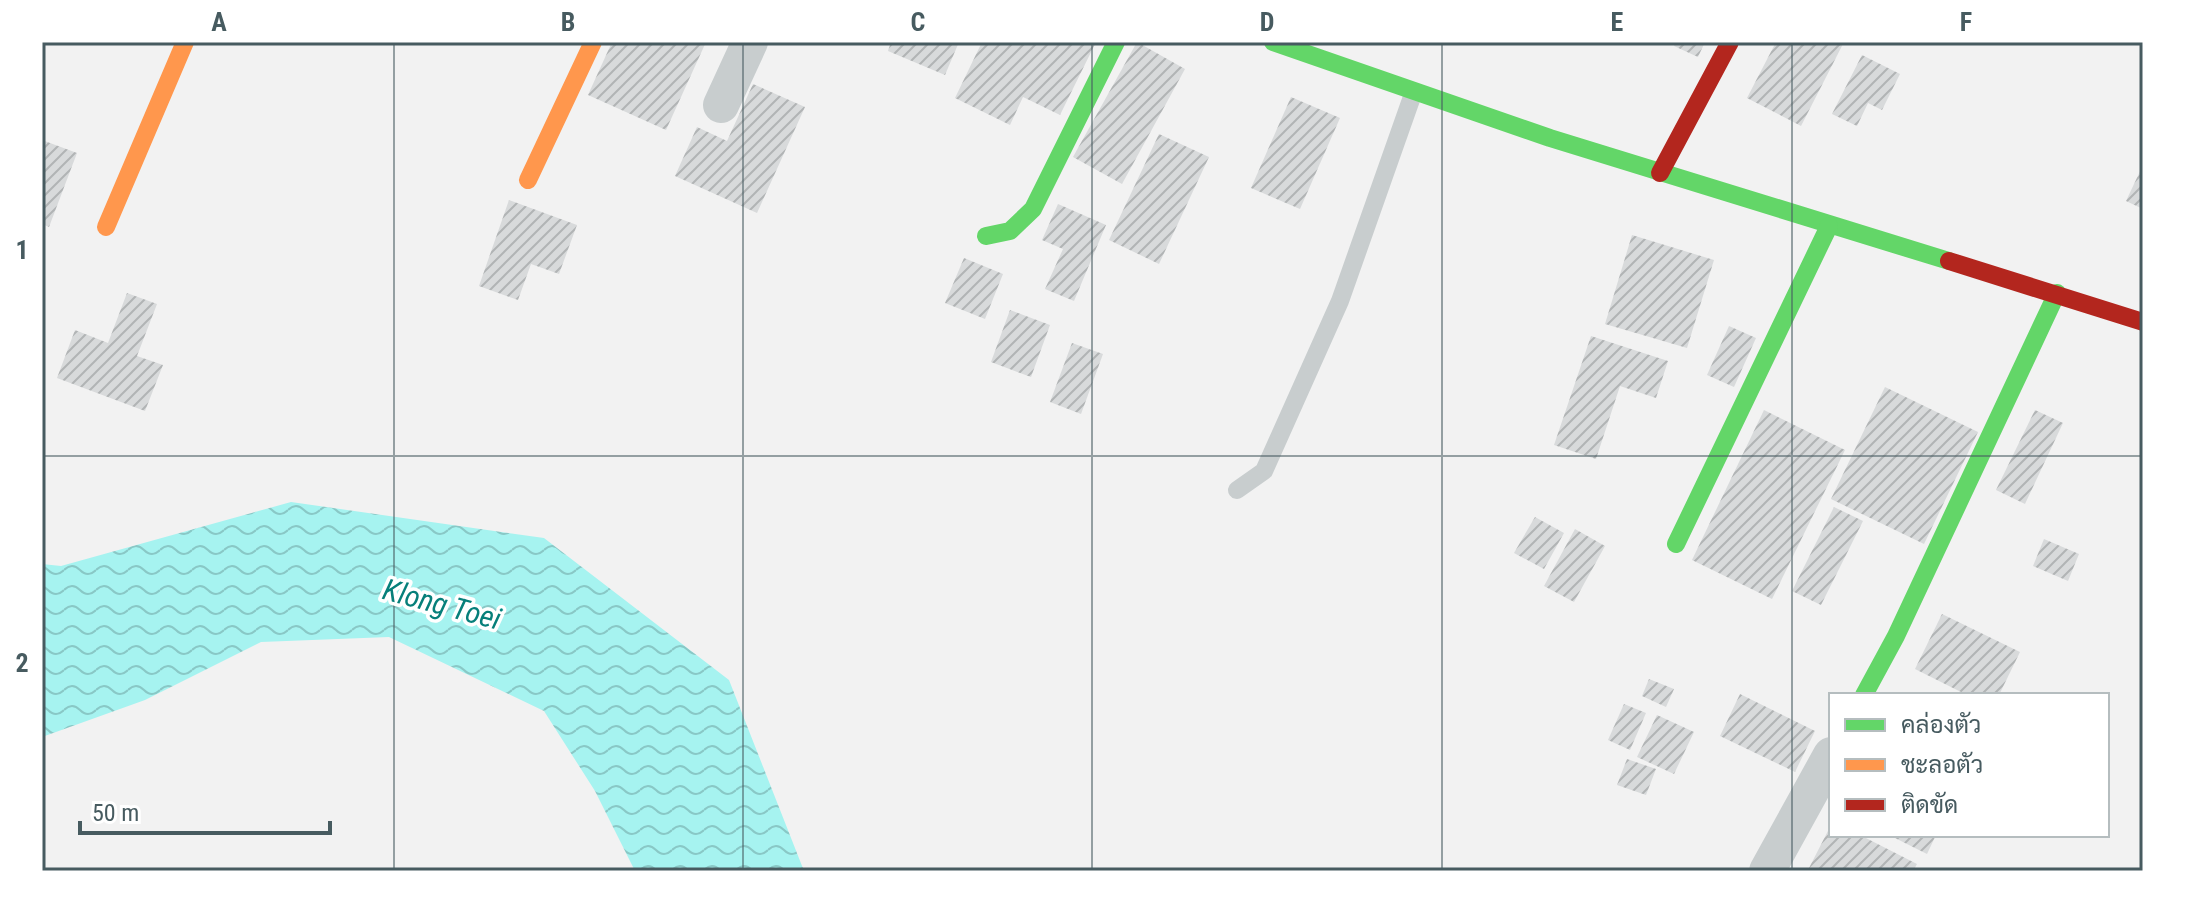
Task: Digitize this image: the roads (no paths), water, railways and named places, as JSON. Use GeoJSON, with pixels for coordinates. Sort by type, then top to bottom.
{"type":"FeatureCollection","features":[{"type":"Feature","properties":{"kind":"street"},"geometry":{"type":"LineString","coordinates":[[106,227],[185,42]]}},
{"type":"Feature","properties":{"kind":"street"},"geometry":{"type":"LineString","coordinates":[[528,180],[593,42]]}},
{"type":"Feature","properties":{"kind":"street"},"geometry":{"type":"LineString","coordinates":[[721,105],[750,42]]}},
{"type":"Feature","properties":{"kind":"street"},"geometry":{"type":"LineString","coordinates":[[986,236],[1010,231],[1033,209],[1116,42]]}},
{"type":"Feature","properties":{"kind":"street"},"geometry":{"type":"LineString","coordinates":[[1273,42],[1413,94],[2143,322]]}},
{"type":"Feature","properties":{"kind":"street"},"geometry":{"type":"LineString","coordinates":[[1660,173],[1730,42]]}},
{"type":"Feature","properties":{"kind":"street"},"geometry":{"type":"LineString","coordinates":[[1676,544],[1829,226]]}},
{"type":"Feature","properties":{"kind":"street"},"geometry":{"type":"LineString","coordinates":[[1865,693],[1896,636],[2057,293]]}},
{"type":"Feature","properties":{"kind":"street"},"geometry":{"type":"LineString","coordinates":[[1767,871],[1829,759]]}},
{"type":"Feature","properties":{"kind":"lane"},"geometry":{"type":"LineString","coordinates":[[1237,490],[1264,471],[1333,315],[1413,94]]}},
{"type":"Feature","properties":{"kind":"water","name":"Klong Toei"},"geometry":{"type":"Polygon","coordinates":[[[291,502],[544,538],[729,680],[804,871],[635,871],[595,791],[544,711],[389,637],[261,642],[145,700],[42,737],[42,564],[61,566],[291,502]]]}}]}
